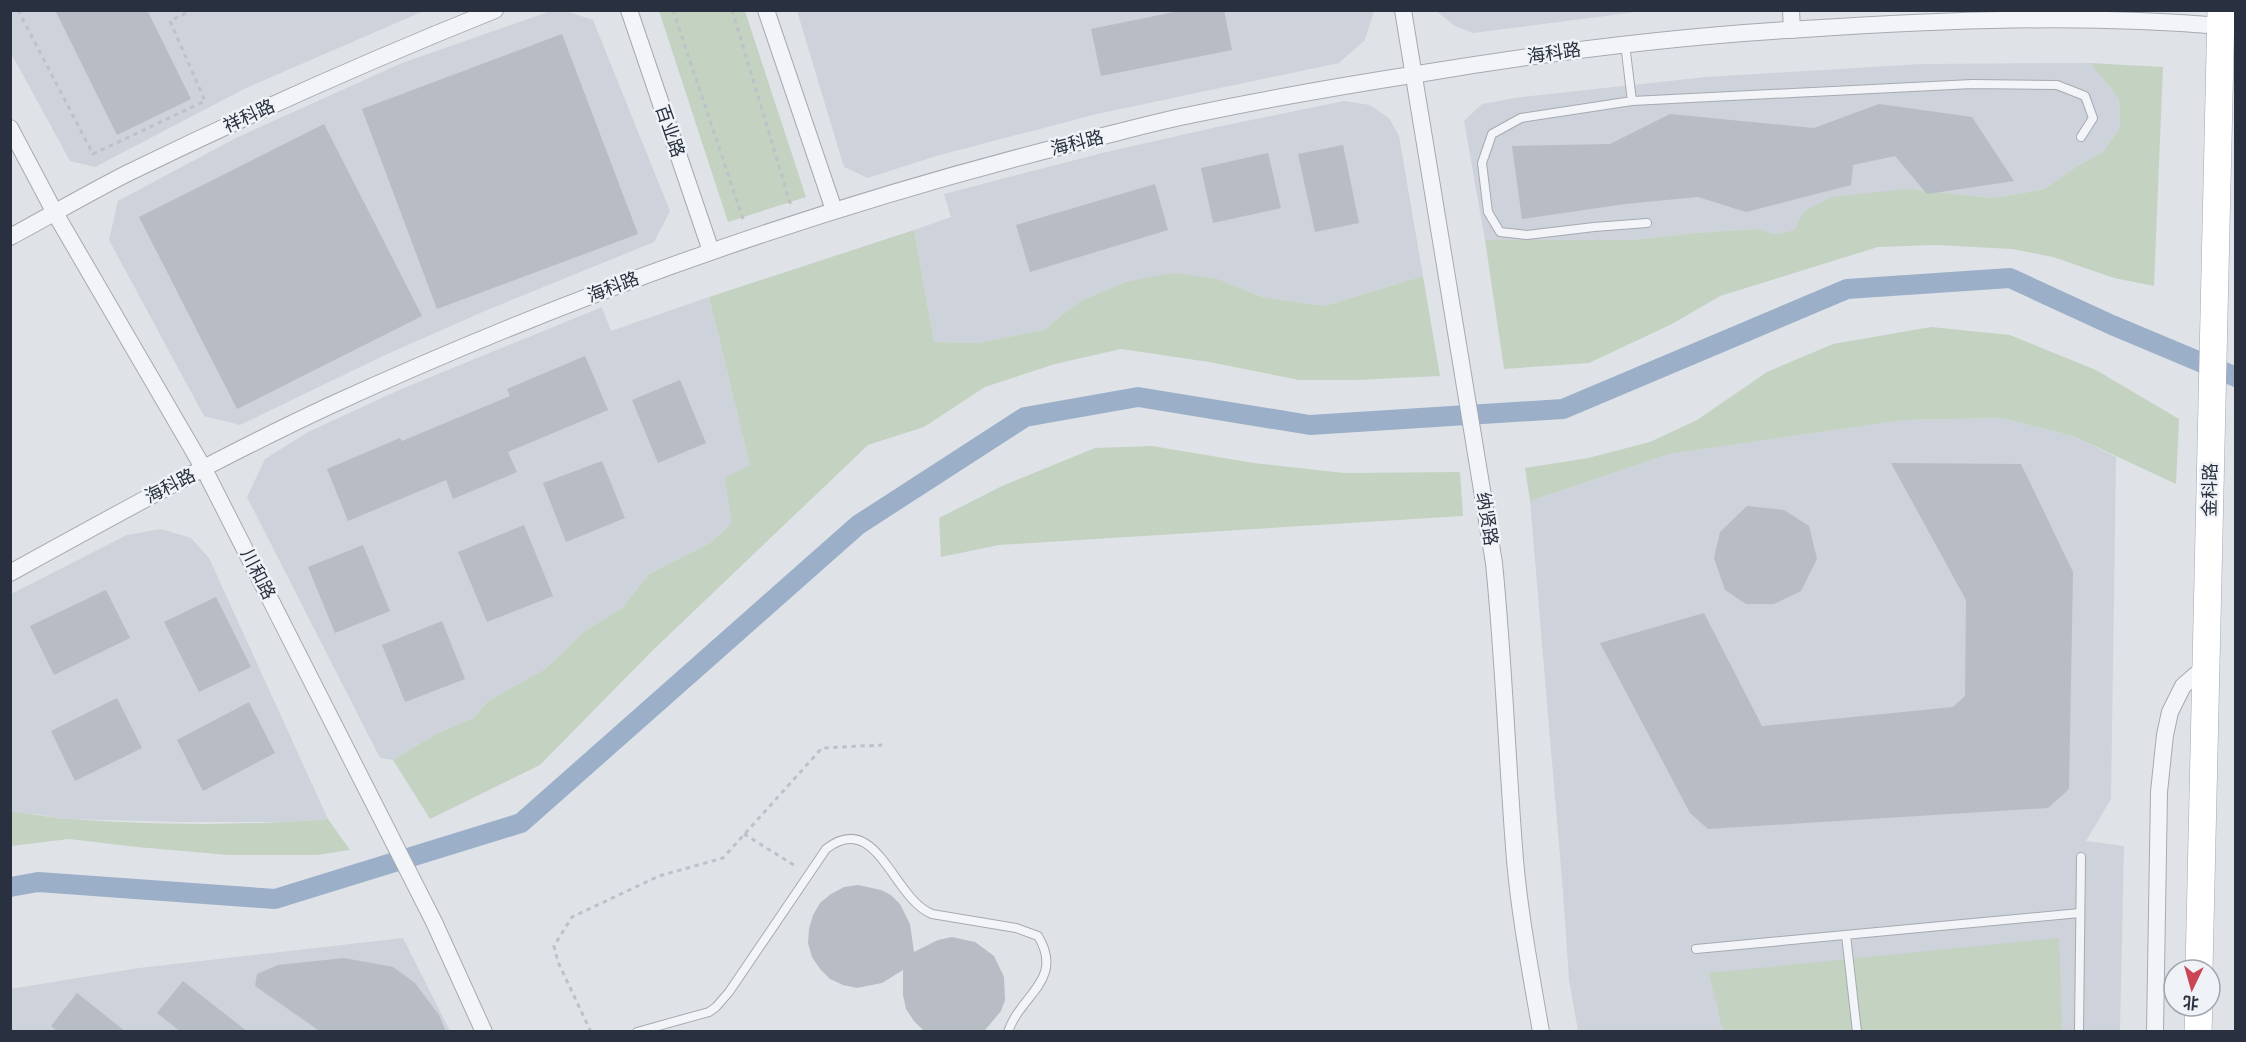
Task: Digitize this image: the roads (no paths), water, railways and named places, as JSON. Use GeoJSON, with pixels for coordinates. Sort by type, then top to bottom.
{"type":"FeatureCollection","features":[{"type":"Feature","properties":{"kind":"main road","name":"金科路"},"geometry":{"type":"LineString","coordinates":[[2199,958],[2221,18]]}},
{"type":"Feature","properties":{"kind":"street","name":"祥科路"},"geometry":{"type":"LineString","coordinates":[[10,237],[124,175],[257,112],[411,44],[495,10]]}},
{"type":"Feature","properties":{"kind":"street","name":"百业路"},"geometry":{"type":"LineString","coordinates":[[628,10],[711,251]]}},
{"type":"Feature","properties":{"kind":"street"},"geometry":{"type":"LineString","coordinates":[[766,10],[834,210]]}},
{"type":"Feature","properties":{"kind":"street","name":"纳贤路"},"geometry":{"type":"LineString","coordinates":[[1403,10],[1494,563],[1501,635],[1515,860],[1521,915],[1541,1032]]}},
{"type":"Feature","properties":{"kind":"street"},"geometry":{"type":"LineString","coordinates":[[1791,10],[1792,30]]}},
{"type":"Feature","properties":{"kind":"street","name":"海科路"},"geometry":{"type":"LineString","coordinates":[[10,573],[144,499],[326,407],[446,354],[565,305],[711,251],[834,210],[980,167],[1193,114],[1413,74],[1625,43],[1967,20],[2159,21],[2221,18]]}},
{"type":"Feature","properties":{"kind":"street","name":"川和路"},"geometry":{"type":"LineString","coordinates":[[10,128],[55,213],[204,469],[434,922],[484,1032]]}},
{"type":"Feature","properties":{"kind":"street"},"geometry":{"type":"LineString","coordinates":[[2155,1032],[2159,792],[2165,735],[2169,712],[2183,686],[2206,666]]}},
{"type":"Feature","properties":{"kind":"lane"},"geometry":{"type":"LineString","coordinates":[[1625,43],[1632,101]]}},
{"type":"Feature","properties":{"kind":"lane"},"geometry":{"type":"LineString","coordinates":[[1647,223],[1527,236],[1500,232],[1488,212],[1482,163],[1492,134],[1521,118],[1632,101],[1972,84],[2057,85],[2085,96],[2093,118],[2080,137]]}},
{"type":"Feature","properties":{"kind":"lane"},"geometry":{"type":"LineString","coordinates":[[637,1032],[709,1012],[716,1007],[729,992],[826,849],[832,844],[849,838],[868,844],[911,899],[923,910],[932,914],[1016,928],[1038,936],[1048,955],[1045,972],[1008,1032]]}},
{"type":"Feature","properties":{"kind":"lane"},"geometry":{"type":"LineString","coordinates":[[2079,1032],[2081,857]]}},
{"type":"Feature","properties":{"kind":"lane"},"geometry":{"type":"LineString","coordinates":[[1696,949],[2080,913]]}},
{"type":"Feature","properties":{"kind":"lane"},"geometry":{"type":"LineString","coordinates":[[1846,935],[1857,1032]]}},
{"type":"Feature","properties":{"kind":"waterway"},"geometry":{"type":"LineString","coordinates":[[10,887],[38,882],[275,899],[521,823],[858,525],[1025,417],[1138,397],[1310,425],[1563,409],[1847,289],[2010,278],[2112,325],[2236,377]]}}]}
